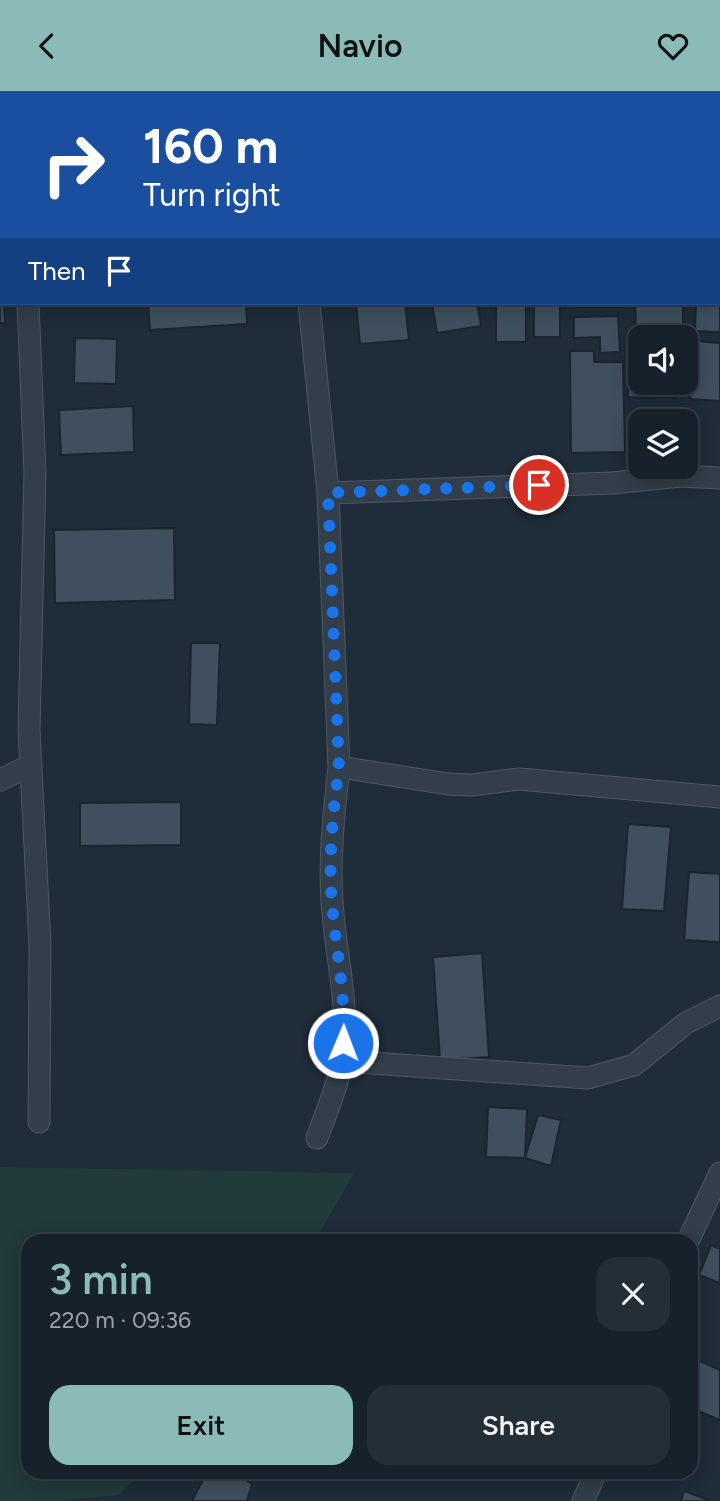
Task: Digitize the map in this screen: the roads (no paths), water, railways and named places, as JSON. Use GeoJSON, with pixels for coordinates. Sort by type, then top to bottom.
{"type":"FeatureCollection","features":[{"type":"Feature","properties":{"kind":"street"},"geometry":{"type":"LineString","coordinates":[[28,305],[35,473],[29,730],[40,944],[39,1122]]}},
{"type":"Feature","properties":{"kind":"street"},"geometry":{"type":"LineString","coordinates":[[309,305],[328,493],[339,767],[331,873],[332,902],[342,968],[345,1023],[342,1061],[317,1138]]}},
{"type":"Feature","properties":{"kind":"street"},"geometry":{"type":"LineString","coordinates":[[328,493],[612,482],[681,476],[720,478]]}},
{"type":"Feature","properties":{"kind":"street"},"geometry":{"type":"LineString","coordinates":[[0,780],[31,765]]}},
{"type":"Feature","properties":{"kind":"street"},"geometry":{"type":"LineString","coordinates":[[339,767],[448,784],[472,785],[519,779],[720,797]]}},
{"type":"Feature","properties":{"kind":"street"},"geometry":{"type":"LineString","coordinates":[[342,1061],[589,1078],[634,1065],[686,1023],[720,1006]]}},
{"type":"Feature","properties":{"kind":"street"},"geometry":{"type":"LineString","coordinates":[[691,1234],[720,1173]]}},
{"type":"Feature","properties":{"kind":"street"},"geometry":{"type":"LineString","coordinates":[[583,1501],[593,1479]]}}]}
